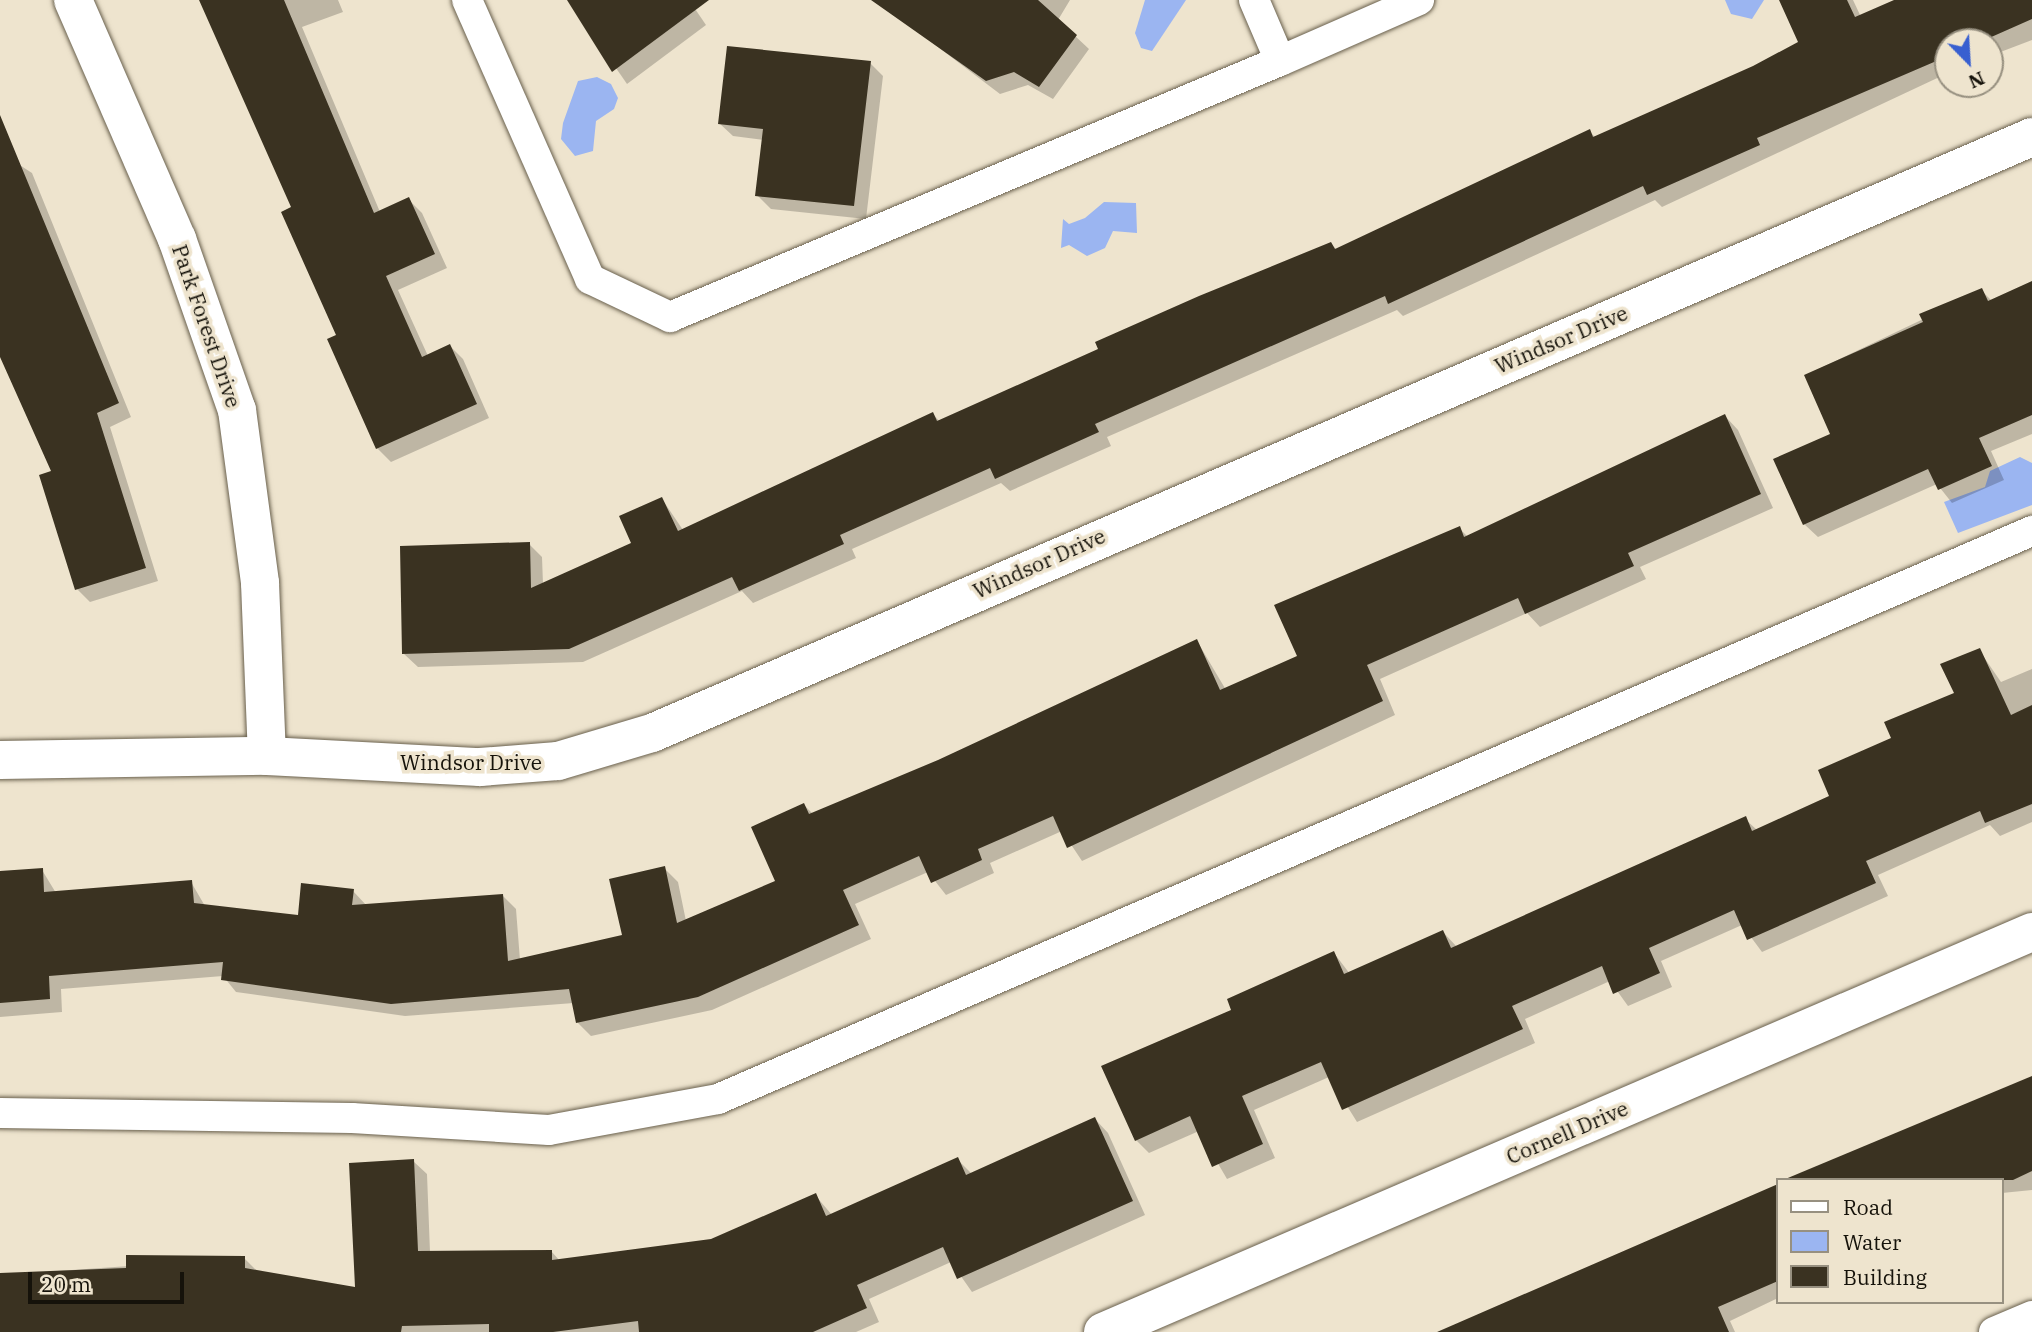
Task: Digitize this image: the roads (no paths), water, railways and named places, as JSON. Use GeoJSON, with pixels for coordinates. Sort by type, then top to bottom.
{"type":"FeatureCollection","features":[{"type":"Feature","properties":{"kind":"street","name":"Park Forest Drive"},"geometry":{"type":"LineString","coordinates":[[73,0],[177,239],[237,410],[260,583],[267,756]]}},
{"type":"Feature","properties":{"kind":"street","name":"Windsor Drive"},"geometry":{"type":"LineString","coordinates":[[2,754],[267,756],[480,767],[558,761],[652,733],[2032,137]]}},
{"type":"Feature","properties":{"kind":"street","name":"Cornell Drive"},"geometry":{"type":"LineString","coordinates":[[1103,1332],[2032,932]]}},
{"type":"Feature","properties":{"kind":"lane"},"geometry":{"type":"LineString","coordinates":[[467,0],[590,279],[670,317],[1419,0]]}},
{"type":"Feature","properties":{"kind":"lane"},"geometry":{"type":"LineString","coordinates":[[1254,0],[1280,61]]}},
{"type":"Feature","properties":{"kind":"lane"},"geometry":{"type":"LineString","coordinates":[[0,1113],[352,1118],[549,1130],[718,1099],[2032,531]]}},
{"type":"Feature","properties":{"kind":"lane"},"geometry":{"type":"LineString","coordinates":[[1994,1332],[2032,1316]]}},
{"type":"Feature","properties":{"kind":"water"},"geometry":{"type":"Polygon","coordinates":[[[1145,0],[1186,0],[1152,51],[1141,48],[1135,33],[1145,0]]]}},
{"type":"Feature","properties":{"kind":"water"},"geometry":{"type":"Polygon","coordinates":[[[1725,0],[1764,0],[1752,19],[1731,14],[1725,0]]]}},
{"type":"Feature","properties":{"kind":"water"},"geometry":{"type":"Polygon","coordinates":[[[597,77],[611,84],[618,98],[614,109],[596,121],[593,151],[575,156],[561,139],[563,123],[578,81],[597,77]]]}},
{"type":"Feature","properties":{"kind":"water"},"geometry":{"type":"Polygon","coordinates":[[[1104,202],[1136,203],[1137,233],[1113,231],[1105,248],[1087,256],[1069,245],[1061,248],[1063,219],[1069,224],[1085,218],[1104,202]]]}},
{"type":"Feature","properties":{"kind":"water"},"geometry":{"type":"Polygon","coordinates":[[[2020,457],[2032,463],[2032,505],[1958,533],[1944,502],[1985,487],[1990,471],[2020,457]]]}}]}
